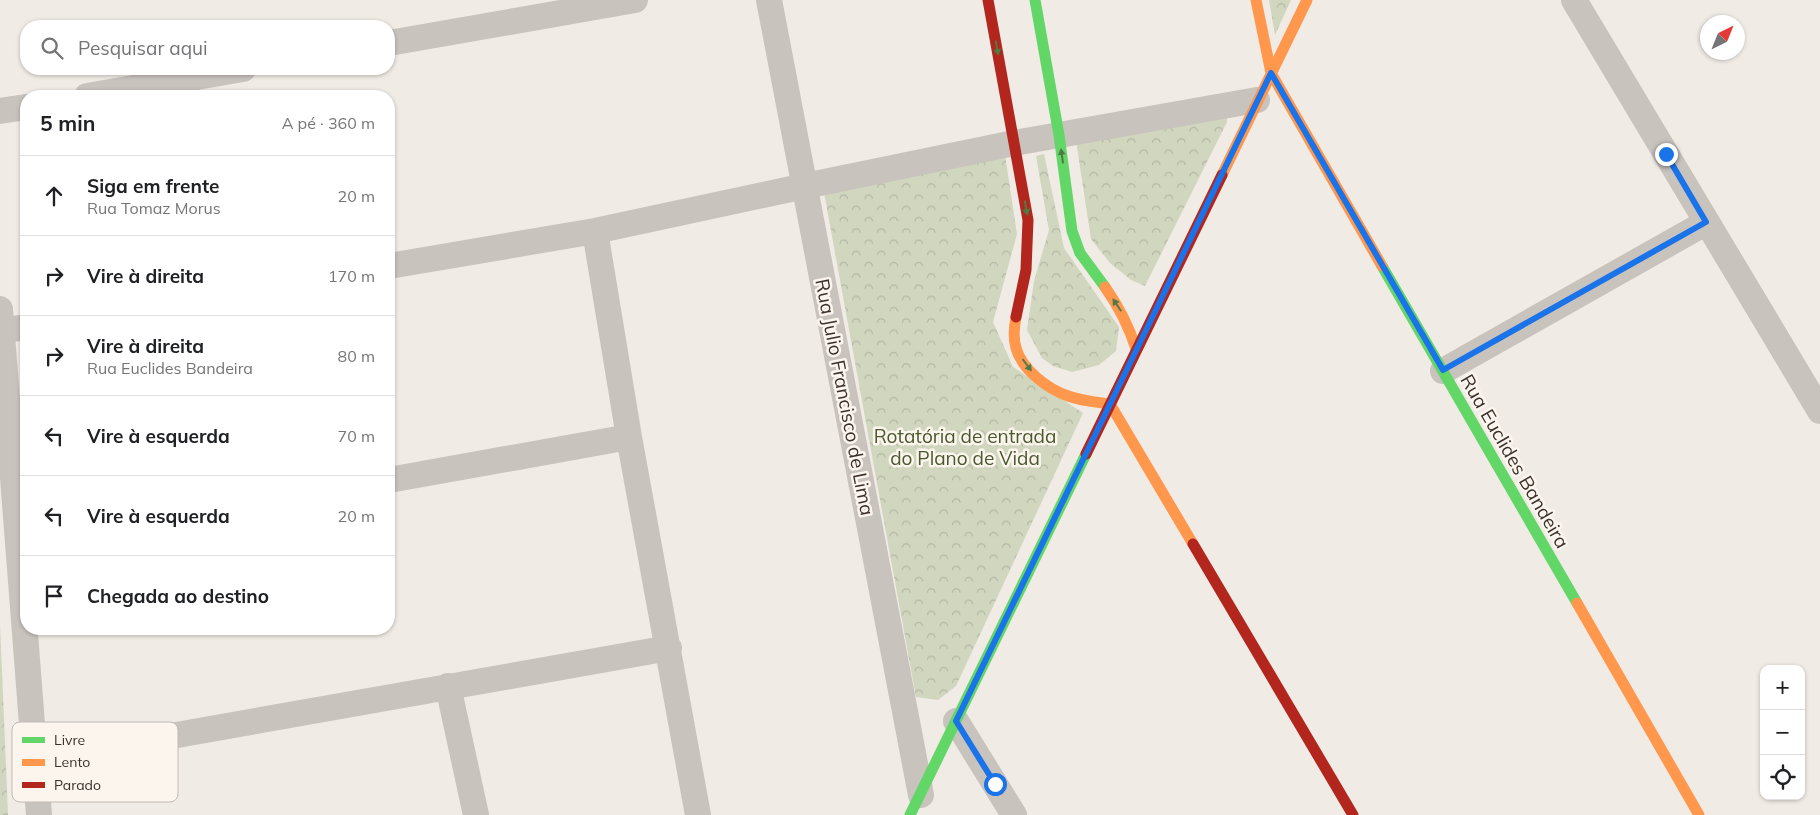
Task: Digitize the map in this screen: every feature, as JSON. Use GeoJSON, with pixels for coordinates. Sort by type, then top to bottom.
{"type":"FeatureCollection","features":[{"type":"Feature","properties":{"kind":"street"},"geometry":{"type":"LineString","coordinates":[[395,42],[635,0]]}},
{"type":"Feature","properties":{"kind":"street","name":"Rua Julio Francisco de Lima"},"geometry":{"type":"LineString","coordinates":[[769,0],[805,186],[915,805]]}},
{"type":"Feature","properties":{"kind":"street"},"geometry":{"type":"LineString","coordinates":[[988,0],[1028,220],[1029,246],[1015,328],[1016,346],[1026,364],[1044,384],[1060,394],[1080,400],[1110,404]]}},
{"type":"Feature","properties":{"kind":"street"},"geometry":{"type":"LineString","coordinates":[[1035,0],[1059,135],[1072,230],[1080,253],[1119,307],[1129,327],[1136,349]]}},
{"type":"Feature","properties":{"kind":"street","name":"Rua Euclides Bandeira"},"geometry":{"type":"LineString","coordinates":[[1256,0],[1271,73],[1700,815]]}},
{"type":"Feature","properties":{"kind":"street"},"geometry":{"type":"LineString","coordinates":[[915,805],[1307,0]]}},
{"type":"Feature","properties":{"kind":"street"},"geometry":{"type":"LineString","coordinates":[[1574,0],[1820,411]]}},
{"type":"Feature","properties":{"kind":"street"},"geometry":{"type":"LineString","coordinates":[[122,90],[209,75]]}},
{"type":"Feature","properties":{"kind":"street"},"geometry":{"type":"LineString","coordinates":[[395,265],[595,231],[1014,143],[1257,100]]}},
{"type":"Feature","properties":{"kind":"street"},"geometry":{"type":"LineString","coordinates":[[0,112],[20,108]]}},
{"type":"Feature","properties":{"kind":"street"},"geometry":{"type":"LineString","coordinates":[[1443,370],[1706,222]]}},
{"type":"Feature","properties":{"kind":"street"},"geometry":{"type":"LineString","coordinates":[[595,231],[629,437],[698,815]]}},
{"type":"Feature","properties":{"kind":"street"},"geometry":{"type":"LineString","coordinates":[[7,325],[20,505]]}},
{"type":"Feature","properties":{"kind":"street"},"geometry":{"type":"LineString","coordinates":[[1110,404],[1353,815]]}},
{"type":"Feature","properties":{"kind":"street"},"geometry":{"type":"LineString","coordinates":[[395,479],[629,437]]}},
{"type":"Feature","properties":{"kind":"street"},"geometry":{"type":"LineString","coordinates":[[28,635],[33,722]]}},
{"type":"Feature","properties":{"kind":"street"},"geometry":{"type":"LineString","coordinates":[[178,734],[669,648]]}},
{"type":"Feature","properties":{"kind":"street"},"geometry":{"type":"LineString","coordinates":[[448,686],[476,815]]}},
{"type":"Feature","properties":{"kind":"street"},"geometry":{"type":"LineString","coordinates":[[956,721],[1014,815]]}},
{"type":"Feature","properties":{"kind":"street"},"geometry":{"type":"LineString","coordinates":[[38,802],[39,815]]}},
{"type":"Feature","properties":{"kind":"green space"},"geometry":{"type":"Polygon","coordinates":[[[1269,0],[1291,0],[1275,35],[1269,0]]]}},
{"type":"Feature","properties":{"kind":"green space"},"geometry":{"type":"Polygon","coordinates":[[[1227,110],[1227,122],[1145,286],[1131,280],[1110,263],[1091,239],[1076,141],[1227,110]]]}},
{"type":"Feature","properties":{"kind":"green space","name":"Rotatória de entrada do Plano de Vida"},"geometry":{"type":"Polygon","coordinates":[[[1044,154],[1064,248],[1119,327],[1116,351],[1099,365],[1072,372],[1053,366],[1042,358],[1027,330],[1034,281],[1049,230],[1036,156],[1044,154]]]}},
{"type":"Feature","properties":{"kind":"green space","name":"Rotatória de entrada do Plano de Vida"},"geometry":{"type":"Polygon","coordinates":[[[1005,155],[1017,234],[993,322],[1013,367],[1083,413],[956,686],[938,700],[916,697],[823,187],[1005,155]]]}},
{"type":"Feature","properties":{"kind":"green space"},"geometry":{"type":"Polygon","coordinates":[[[0,624],[8,815],[0,815],[0,624]]]}},
{"type":"Feature","properties":{"kind":"traffic: fast"},"geometry":{"type":"LineString","coordinates":[[1035,0],[1059,135],[1072,231],[1080,253],[1105,287]]}},
{"type":"Feature","properties":{"kind":"traffic: fast"},"geometry":{"type":"LineString","coordinates":[[1382,266],[1577,603]]}},
{"type":"Feature","properties":{"kind":"traffic: fast"},"geometry":{"type":"LineString","coordinates":[[910,815],[1086,454]]}},
{"type":"Feature","properties":{"kind":"traffic: slow"},"geometry":{"type":"LineString","coordinates":[[1256,0],[1271,73],[1382,266]]}},
{"type":"Feature","properties":{"kind":"traffic: slow"},"geometry":{"type":"LineString","coordinates":[[1222,175],[1307,0]]}},
{"type":"Feature","properties":{"kind":"traffic: slow"},"geometry":{"type":"LineString","coordinates":[[1105,287],[1123,317],[1136,349]]}},
{"type":"Feature","properties":{"kind":"traffic: slow"},"geometry":{"type":"LineString","coordinates":[[1016,317],[1015,344],[1024,364],[1044,384],[1060,393],[1078,399],[1110,404],[1193,544]]}},
{"type":"Feature","properties":{"kind":"traffic: slow"},"geometry":{"type":"LineString","coordinates":[[1577,603],[1699,815]]}},
{"type":"Feature","properties":{"kind":"traffic: jam"},"geometry":{"type":"LineString","coordinates":[[988,0],[1028,220],[1026,270],[1016,317]]}},
{"type":"Feature","properties":{"kind":"traffic: jam"},"geometry":{"type":"LineString","coordinates":[[1086,454],[1222,175]]}},
{"type":"Feature","properties":{"kind":"traffic: jam"},"geometry":{"type":"LineString","coordinates":[[1193,544],[1353,815]]}},
{"type":"Feature","properties":{"kind":"route"},"geometry":{"type":"LineString","coordinates":[[995,784],[956,721],[1271,73],[1443,370],[1706,222],[1666,154]]}}]}
